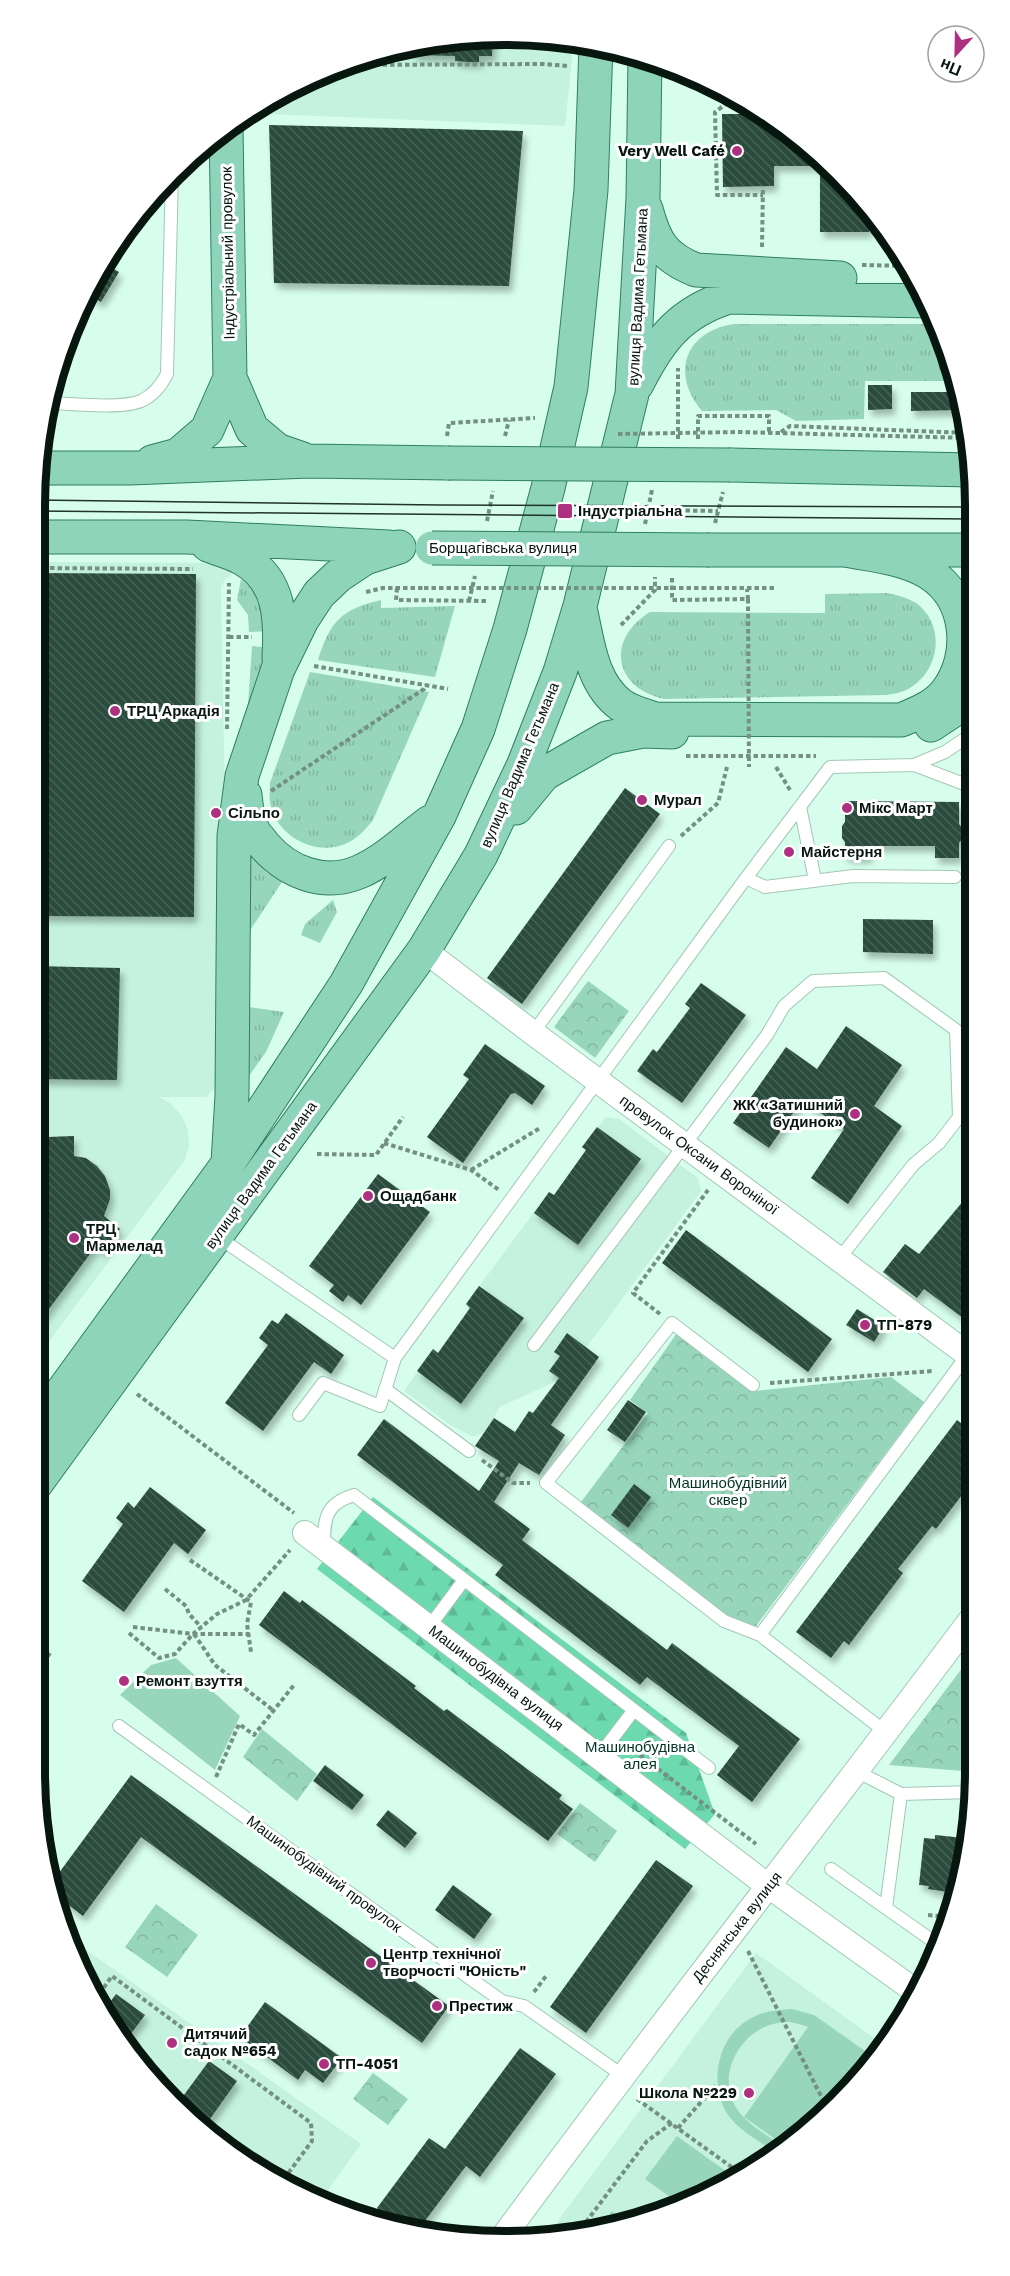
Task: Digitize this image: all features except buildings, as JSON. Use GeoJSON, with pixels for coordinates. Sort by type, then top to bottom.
{"type":"FeatureCollection","features":[{"type":"Feature","properties":{"kind":"main road"},"geometry":{"type":"LineString","coordinates":[[45,1414],[227,1165],[346,984],[439,816],[478,729],[510,629],[548,488],[571,387],[591,190],[596,54]]}},
{"type":"Feature","properties":{"kind":"main road","name":"вулиця Вадима Гетьмана"},"geometry":{"type":"LineString","coordinates":[[45,1470],[424,950],[481,855],[524,764],[560,672],[580,606],[632,394],[644,198],[645,67]]}},
{"type":"Feature","properties":{"kind":"main road","name":"Індустріальний провулок"},"geometry":{"type":"LineString","coordinates":[[226,139],[230,378],[252,429],[277,450],[309,462]]}},
{"type":"Feature","properties":{"kind":"main road"},"geometry":{"type":"LineString","coordinates":[[644,198],[653,234],[666,252],[681,264],[696,270],[907,281]]}},
{"type":"Feature","properties":{"kind":"main road"},"geometry":{"type":"LineString","coordinates":[[632,394],[654,352],[668,333],[711,303],[729,297],[917,301]]}},
{"type":"Feature","properties":{"kind":"main road","name":"Індустріальний провулок"},"geometry":{"type":"LineString","coordinates":[[130,468],[178,455],[207,430],[230,378]]}},
{"type":"Feature","properties":{"kind":"main road"},"geometry":{"type":"LineString","coordinates":[[47,468],[130,468],[309,462],[447,450],[727,477],[964,470]]}},
{"type":"Feature","properties":{"kind":"main road","name":"Борщагівська вулиця"},"geometry":{"type":"LineString","coordinates":[[45,537],[187,537],[432,548],[712,541],[845,550],[965,550]]}},
{"type":"Feature","properties":{"kind":"main road"},"geometry":{"type":"LineString","coordinates":[[187,537],[244,559],[273,589],[281,626],[278,669],[246,807],[253,831],[273,855],[294,869],[310,876],[328,879],[358,873],[378,862],[439,816]]}},
{"type":"Feature","properties":{"kind":"main road"},"geometry":{"type":"LineString","coordinates":[[278,669],[302,620],[319,594],[338,576],[365,558],[399,547]]}},
{"type":"Feature","properties":{"kind":"main road"},"geometry":{"type":"LineString","coordinates":[[580,606],[599,679],[619,703],[632,711],[655,719],[901,720],[926,710],[946,693],[960,669],[965,643],[962,617],[950,592],[930,574],[906,562],[845,550]]}},
{"type":"Feature","properties":{"kind":"main road"},"geometry":{"type":"LineString","coordinates":[[481,855],[544,774],[607,738],[643,731],[892,738],[921,732],[965,703]]}},
{"type":"Feature","properties":{"kind":"main road"},"geometry":{"type":"LineString","coordinates":[[227,1165],[232,1095],[234,836],[252,786]]}},
{"type":"Feature","properties":{"kind":"street","name":"провулок Оксани Вороніної"},"geometry":{"type":"LineString","coordinates":[[424,950],[533,1033],[840,1258],[965,1360]]}},
{"type":"Feature","properties":{"kind":"street","name":"Машинобудівна вулиця"},"geometry":{"type":"LineString","coordinates":[[314,1541],[769,1886],[910,1988]]}},
{"type":"Feature","properties":{"kind":"street","name":"Деснянська вулиця"},"geometry":{"type":"LineString","coordinates":[[507,2231],[622,2075],[858,1772],[965,1627]]}},
{"type":"Feature","properties":{"kind":"lane"},"geometry":{"type":"LineString","coordinates":[[57,403],[127,404],[152,395],[161,386],[167,374],[172,189]]}},
{"type":"Feature","properties":{"kind":"lane"},"geometry":{"type":"LineString","coordinates":[[299,1415],[322,1383],[380,1406],[395,1358],[597,1080],[830,767],[914,765],[945,753],[965,739]]}},
{"type":"Feature","properties":{"kind":"lane"},"geometry":{"type":"LineString","coordinates":[[914,765],[965,784]]}},
{"type":"Feature","properties":{"kind":"lane"},"geometry":{"type":"LineString","coordinates":[[800,807],[816,880]]}},
{"type":"Feature","properties":{"kind":"lane"},"geometry":{"type":"LineString","coordinates":[[533,1033],[669,846]]}},
{"type":"Feature","properties":{"kind":"lane"},"geometry":{"type":"LineString","coordinates":[[746,878],[765,887],[853,876],[955,878]]}},
{"type":"Feature","properties":{"kind":"lane"},"geometry":{"type":"LineString","coordinates":[[534,1345],[767,1035],[784,1006],[813,981],[884,978],[956,1030],[959,1117],[939,1143],[913,1165],[840,1258]]}},
{"type":"Feature","properties":{"kind":"lane"},"geometry":{"type":"LineString","coordinates":[[217,1236],[395,1358]]}},
{"type":"Feature","properties":{"kind":"lane"},"geometry":{"type":"LineString","coordinates":[[753,1384],[672,1323],[546,1483],[724,1621],[760,1635],[887,1732]]}},
{"type":"Feature","properties":{"kind":"lane"},"geometry":{"type":"LineString","coordinates":[[760,1635],[965,1362]]}},
{"type":"Feature","properties":{"kind":"lane"},"geometry":{"type":"LineString","coordinates":[[385,1389],[470,1451]]}},
{"type":"Feature","properties":{"kind":"lane"},"geometry":{"type":"LineString","coordinates":[[314,1541],[324,1520],[338,1500],[354,1495],[709,1768]]}},
{"type":"Feature","properties":{"kind":"lane"},"geometry":{"type":"LineString","coordinates":[[429,1627],[464,1580]]}},
{"type":"Feature","properties":{"kind":"lane"},"geometry":{"type":"LineString","coordinates":[[599,1756],[634,1710]]}},
{"type":"Feature","properties":{"kind":"lane","name":"Машинобудівний провулок"},"geometry":{"type":"LineString","coordinates":[[119,1726],[502,2001],[524,2006],[622,2075]]}},
{"type":"Feature","properties":{"kind":"lane"},"geometry":{"type":"LineString","coordinates":[[858,1772],[901,1794],[964,1792]]}},
{"type":"Feature","properties":{"kind":"lane"},"geometry":{"type":"LineString","coordinates":[[886,1908],[901,1794]]}},
{"type":"Feature","properties":{"kind":"lane"},"geometry":{"type":"LineString","coordinates":[[831,1869],[932,1941]]}},
{"type":"Feature","properties":{"kind":"path"},"geometry":{"type":"LineString","coordinates":[[372,65],[543,64],[568,66]]}},
{"type":"Feature","properties":{"kind":"path"},"geometry":{"type":"LineString","coordinates":[[726,102],[716,112],[717,195],[762,195]]}},
{"type":"Feature","properties":{"kind":"path"},"geometry":{"type":"LineString","coordinates":[[762,252],[763,187]]}},
{"type":"Feature","properties":{"kind":"path"},"geometry":{"type":"LineString","coordinates":[[678,367],[678,425]]}},
{"type":"Feature","properties":{"kind":"path"},"geometry":{"type":"LineString","coordinates":[[698,448],[698,416],[769,416],[769,432]]}},
{"type":"Feature","properties":{"kind":"path"},"geometry":{"type":"LineString","coordinates":[[447,450],[449,423],[538,418]]}},
{"type":"Feature","properties":{"kind":"path"},"geometry":{"type":"LineString","coordinates":[[504,442],[509,420]]}},
{"type":"Feature","properties":{"kind":"path"},"geometry":{"type":"LineString","coordinates":[[780,432],[790,426],[959,433]]}},
{"type":"Feature","properties":{"kind":"path"},"geometry":{"type":"LineString","coordinates":[[738,432],[960,438]]}},
{"type":"Feature","properties":{"kind":"path"},"geometry":{"type":"LineString","coordinates":[[712,541],[727,477]]}},
{"type":"Feature","properties":{"kind":"path"},"geometry":{"type":"LineString","coordinates":[[643,533],[654,479]]}},
{"type":"Feature","properties":{"kind":"path"},"geometry":{"type":"LineString","coordinates":[[486,522],[494,488]]}},
{"type":"Feature","properties":{"kind":"path"},"geometry":{"type":"LineString","coordinates":[[648,510],[718,511]]}},
{"type":"Feature","properties":{"kind":"path"},"geometry":{"type":"LineString","coordinates":[[469,601],[477,567]]}},
{"type":"Feature","properties":{"kind":"path"},"geometry":{"type":"LineString","coordinates":[[672,567],[672,600],[748,599]]}},
{"type":"Feature","properties":{"kind":"path"},"geometry":{"type":"LineString","coordinates":[[45,568],[200,569]]}},
{"type":"Feature","properties":{"kind":"path"},"geometry":{"type":"LineString","coordinates":[[383,588],[777,588]]}},
{"type":"Feature","properties":{"kind":"path"},"geometry":{"type":"LineString","coordinates":[[397,588],[396,600],[488,601]]}},
{"type":"Feature","properties":{"kind":"path"},"geometry":{"type":"LineString","coordinates":[[747,588],[749,767]]}},
{"type":"Feature","properties":{"kind":"path"},"geometry":{"type":"LineString","coordinates":[[621,625],[655,590]]}},
{"type":"Feature","properties":{"kind":"path"},"geometry":{"type":"LineString","coordinates":[[229,637],[244,637]]}},
{"type":"Feature","properties":{"kind":"path"},"geometry":{"type":"LineString","coordinates":[[314,666],[448,689]]}},
{"type":"Feature","properties":{"kind":"path"},"geometry":{"type":"LineString","coordinates":[[252,786],[287,782],[405,703],[426,685]]}},
{"type":"Feature","properties":{"kind":"path"},"geometry":{"type":"LineString","coordinates":[[745,704],[756,704]]}},
{"type":"Feature","properties":{"kind":"path"},"geometry":{"type":"LineString","coordinates":[[675,756],[825,756]]}},
{"type":"Feature","properties":{"kind":"path"},"geometry":{"type":"LineString","coordinates":[[669,846],[718,803],[727,767]]}},
{"type":"Feature","properties":{"kind":"path"},"geometry":{"type":"LineString","coordinates":[[776,767],[800,807]]}},
{"type":"Feature","properties":{"kind":"path"},"geometry":{"type":"LineString","coordinates":[[316,1154],[376,1155],[403,1117]]}},
{"type":"Feature","properties":{"kind":"path"},"geometry":{"type":"LineString","coordinates":[[471,1170],[541,1127]]}},
{"type":"Feature","properties":{"kind":"path"},"geometry":{"type":"LineString","coordinates":[[384,1143],[471,1170],[511,1199]]}},
{"type":"Feature","properties":{"kind":"path"},"geometry":{"type":"LineString","coordinates":[[672,1323],[633,1293],[711,1186]]}},
{"type":"Feature","properties":{"kind":"path"},"geometry":{"type":"LineString","coordinates":[[753,1384],[965,1361]]}},
{"type":"Feature","properties":{"kind":"path"},"geometry":{"type":"LineString","coordinates":[[470,1451],[513,1484],[546,1483]]}},
{"type":"Feature","properties":{"kind":"path"},"geometry":{"type":"LineString","coordinates":[[129,1633],[161,1660],[176,1654],[201,1627],[217,1614],[246,1600],[314,1541]]}},
{"type":"Feature","properties":{"kind":"path"},"geometry":{"type":"LineString","coordinates":[[190,1560],[251,1602],[247,1624],[251,1652]]}},
{"type":"Feature","properties":{"kind":"path"},"geometry":{"type":"LineString","coordinates":[[165,1589],[186,1606],[189,1614],[201,1627]]}},
{"type":"Feature","properties":{"kind":"path"},"geometry":{"type":"LineString","coordinates":[[133,1627],[193,1634],[249,1634]]}},
{"type":"Feature","properties":{"kind":"path"},"geometry":{"type":"LineString","coordinates":[[193,1634],[216,1665],[274,1711]]}},
{"type":"Feature","properties":{"kind":"path"},"geometry":{"type":"LineString","coordinates":[[45,1652],[52,1657]]}},
{"type":"Feature","properties":{"kind":"path"},"geometry":{"type":"LineString","coordinates":[[209,1792],[239,1724],[254,1735],[294,1685]]}},
{"type":"Feature","properties":{"kind":"path"},"geometry":{"type":"LineString","coordinates":[[917,1914],[942,1916]]}},
{"type":"Feature","properties":{"kind":"path"},"geometry":{"type":"LineString","coordinates":[[748,1952],[824,2102]]}},
{"type":"Feature","properties":{"kind":"path"},"geometry":{"type":"LineString","coordinates":[[102,1991],[112,1977],[310,2123],[312,2141],[287,2175]]}},
{"type":"Feature","properties":{"kind":"path"},"geometry":{"type":"LineString","coordinates":[[678,2128],[717,2084]]}},
{"type":"Feature","properties":{"kind":"path"},"geometry":{"type":"LineString","coordinates":[[637,2099],[735,2169]]}},
{"type":"Feature","properties":{"kind":"path"},"geometry":{"type":"LineString","coordinates":[[585,2224],[646,2141],[672,2123]]}},
{"type":"Feature","properties":{"kind":"shaded area"},"geometry":{"type":"Polygon","coordinates":[[[505,45],[573,50],[565,126],[266,114],[302,92],[329,80],[357,69],[415,54],[475,46],[505,45]]]}},
{"type":"Feature","properties":{"kind":"shaded area"},"geometry":{"type":"Polygon","coordinates":[[[45,562],[206,563],[218,564],[230,571],[232,575],[226,578],[221,587],[227,914],[220,1084],[206,1097],[159,1097],[171,1104],[182,1116],[188,1130],[189,1145],[185,1160],[45,1347],[45,562]]]}},
{"type":"Feature","properties":{"kind":"shaded area"},"geometry":{"type":"Polygon","coordinates":[[[606,1117],[619,1119],[698,1178],[701,1191],[565,1377],[500,1407],[485,1432],[474,1437],[450,1425],[404,1391],[433,1349],[438,1353],[470,1308],[466,1304],[549,1192],[554,1195],[586,1150],[582,1147],[606,1117]]]}},
{"type":"Feature","properties":{"kind":"shaded area","name":"Дитячий садок №654"},"geometry":{"type":"Polygon","coordinates":[[[79,1945],[361,2144],[325,2194],[302,2184],[249,2153],[202,2117],[159,2074],[140,2051],[107,2001],[79,1945]]]}},
{"type":"Feature","properties":{"kind":"shaded area","name":"Школа №229"},"geometry":{"type":"Polygon","coordinates":[[[756,1953],[878,2040],[851,2074],[808,2117],[785,2136],[735,2169],[708,2184],[653,2207],[595,2222],[552,2228],[756,1953]]]}},
{"type":"Feature","properties":{"kind":"green space"},"geometry":{"type":"Polygon","coordinates":[[[734,324],[928,324],[948,381],[865,381],[864,419],[796,421],[776,410],[702,411],[692,397],[685,369],[694,345],[704,335],[717,328],[734,324]]]}},
{"type":"Feature","properties":{"kind":"green space"},"geometry":{"type":"Polygon","coordinates":[[[241,579],[258,593],[274,631],[249,632],[248,615],[237,600],[241,579]]]}},
{"type":"Feature","properties":{"kind":"green space"},"geometry":{"type":"Polygon","coordinates":[[[886,593],[901,596],[916,603],[933,624],[935,650],[932,663],[916,684],[904,691],[886,695],[664,699],[634,685],[621,662],[626,635],[650,612],[825,613],[825,594],[886,593]]]}},
{"type":"Feature","properties":{"kind":"green space"},"geometry":{"type":"Polygon","coordinates":[[[381,600],[381,608],[455,606],[435,677],[318,660],[327,635],[339,619],[356,608],[381,600]]]}},
{"type":"Feature","properties":{"kind":"green space"},"geometry":{"type":"Polygon","coordinates":[[[252,646],[274,648],[246,734],[252,646]]]}},
{"type":"Feature","properties":{"kind":"green space"},"geometry":{"type":"Polygon","coordinates":[[[310,672],[429,692],[373,820],[353,840],[333,847],[321,848],[309,845],[288,833],[273,814],[270,802],[270,783],[310,672]]]}},
{"type":"Feature","properties":{"kind":"green space"},"geometry":{"type":"Polygon","coordinates":[[[249,849],[266,872],[282,882],[247,935],[249,849]]]}},
{"type":"Feature","properties":{"kind":"green space"},"geometry":{"type":"Polygon","coordinates":[[[333,900],[337,912],[320,943],[301,935],[305,924],[333,900]]]}},
{"type":"Feature","properties":{"kind":"green space"},"geometry":{"type":"Polygon","coordinates":[[[588,981],[629,1011],[595,1058],[554,1027],[588,981]]]}},
{"type":"Feature","properties":{"kind":"green space"},"geometry":{"type":"Polygon","coordinates":[[[248,1007],[284,1012],[266,1052],[246,1080],[248,1007]]]}},
{"type":"Feature","properties":{"kind":"green space","name":"Машинобудівний сквер"},"geometry":{"type":"Polygon","coordinates":[[[677,1333],[755,1391],[891,1377],[924,1402],[753,1630],[725,1619],[578,1506],[648,1413],[630,1400],[677,1333]]]}},
{"type":"Feature","properties":{"kind":"green space","name":"Машинобудівна алея"},"geometry":{"type":"Polygon","coordinates":[[[373,1497],[686,1733],[715,1814],[685,1849],[317,1569],[373,1497]]]}},
{"type":"Feature","properties":{"kind":"green space"},"geometry":{"type":"Polygon","coordinates":[[[176,1658],[240,1716],[215,1770],[120,1695],[151,1665],[176,1658]]]}},
{"type":"Feature","properties":{"kind":"green space"},"geometry":{"type":"Polygon","coordinates":[[[965,1664],[965,1771],[889,1765],[965,1664]]]}},
{"type":"Feature","properties":{"kind":"green space"},"geometry":{"type":"Polygon","coordinates":[[[262,1729],[317,1774],[297,1801],[243,1757],[262,1729]]]}},
{"type":"Feature","properties":{"kind":"green space"},"geometry":{"type":"Polygon","coordinates":[[[580,1803],[617,1831],[595,1862],[557,1834],[580,1803]]]}},
{"type":"Feature","properties":{"kind":"green space"},"geometry":{"type":"Polygon","coordinates":[[[156,1904],[198,1935],[167,1977],[125,1947],[156,1904]]]}},
{"type":"Feature","properties":{"kind":"green space"},"geometry":{"type":"Polygon","coordinates":[[[792,2009],[814,2015],[868,2053],[830,2096],[778,2141],[745,2118],[777,2142],[768,2148],[732,2120],[723,2106],[717,2083],[720,2058],[730,2036],[738,2027],[763,2013],[792,2009]],[[790,2022],[775,2023],[762,2028],[740,2047],[729,2074],[729,2088],[733,2102],[744,2117],[808,2027],[790,2022]]]}},
{"type":"Feature","properties":{"kind":"green space"},"geometry":{"type":"Polygon","coordinates":[[[373,2073],[408,2099],[388,2125],[353,2099],[373,2073]]]}},
{"type":"Feature","properties":{"kind":"green space"},"geometry":{"type":"Polygon","coordinates":[[[677,2136],[728,2173],[673,2199],[645,2179],[677,2136]]]}},
{"type":"Feature","properties":{"kind":"green space"},"geometry":{"type":"Polygon","coordinates":[[[612,2211],[619,2216],[606,2219],[612,2211]]]}},
{"type":"Feature","properties":{"kind":"tram line"},"geometry":{"type":"LineString","coordinates":[[45,500],[440,505],[965,507]]}},
{"type":"Feature","properties":{"kind":"tram line"},"geometry":{"type":"LineString","coordinates":[[45,511],[965,519]]}},
{"type":"Feature","properties":{"kind":"place","name":"Very Well Café"},"geometry":{"type":"Point","coordinates":[737,151]}},
{"type":"Feature","properties":{"kind":"place","name":"Індустріальна"},"geometry":{"type":"Point","coordinates":[565,511]}},
{"type":"Feature","properties":{"kind":"place","name":"ТРЦ Аркадія"},"geometry":{"type":"Point","coordinates":[115,711]}},
{"type":"Feature","properties":{"kind":"place","name":"Мурал"},"geometry":{"type":"Point","coordinates":[642,800]}},
{"type":"Feature","properties":{"kind":"place","name":"Мікс Март"},"geometry":{"type":"Point","coordinates":[847,808]}},
{"type":"Feature","properties":{"kind":"place","name":"Сільпо"},"geometry":{"type":"Point","coordinates":[216,813]}},
{"type":"Feature","properties":{"kind":"place","name":"Майстерня"},"geometry":{"type":"Point","coordinates":[789,852]}},
{"type":"Feature","properties":{"kind":"place","name":"ЖК «Затишний будинок»"},"geometry":{"type":"Point","coordinates":[855,1114]}},
{"type":"Feature","properties":{"kind":"place","name":"Ощадбанк"},"geometry":{"type":"Point","coordinates":[368,1196]}},
{"type":"Feature","properties":{"kind":"place","name":"ТРЦ Мармелад"},"geometry":{"type":"Point","coordinates":[74,1238]}},
{"type":"Feature","properties":{"kind":"place","name":"ТП-879"},"geometry":{"type":"Point","coordinates":[865,1325]}},
{"type":"Feature","properties":{"kind":"place","name":"Ремонт взуття"},"geometry":{"type":"Point","coordinates":[124,1681]}},
{"type":"Feature","properties":{"kind":"place","name":"Центр технічної творчості \"Юність\""},"geometry":{"type":"Point","coordinates":[371,1963]}},
{"type":"Feature","properties":{"kind":"place","name":"Престиж"},"geometry":{"type":"Point","coordinates":[437,2006]}},
{"type":"Feature","properties":{"kind":"place","name":"Дитячий садок №654"},"geometry":{"type":"Point","coordinates":[172,2043]}},
{"type":"Feature","properties":{"kind":"place","name":"ТП-4051"},"geometry":{"type":"Point","coordinates":[324,2064]}},
{"type":"Feature","properties":{"kind":"place","name":"Школа №229"},"geometry":{"type":"Point","coordinates":[749,2093]}}]}
